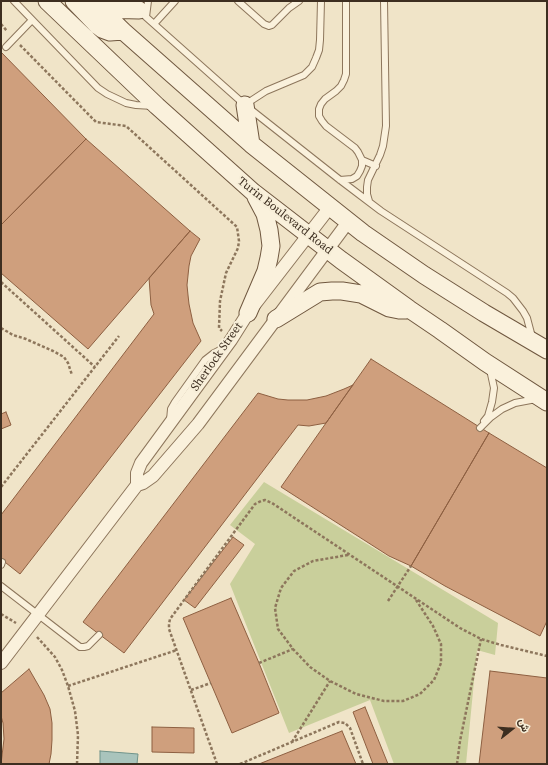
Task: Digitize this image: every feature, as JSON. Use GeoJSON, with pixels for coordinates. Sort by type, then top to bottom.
{"type":"FeatureCollection","features":[{"type":"Feature","properties":{"kind":"main road","name":"Turin Boulevard Road"},"geometry":{"type":"LineString","coordinates":[[47,1],[157,106],[252,192],[409,309],[485,362],[545,400]]}},
{"type":"Feature","properties":{"kind":"main road"},"geometry":{"type":"LineString","coordinates":[[74,1],[102,29],[110,32],[123,31]]}},
{"type":"Feature","properties":{"kind":"main road"},"geometry":{"type":"LineString","coordinates":[[96,5],[123,31],[251,144],[348,222],[424,275],[540,346]]}},
{"type":"Feature","properties":{"kind":"main road"},"geometry":{"type":"LineString","coordinates":[[96,5],[141,7]]}},
{"type":"Feature","properties":{"kind":"main road"},"geometry":{"type":"LineString","coordinates":[[245,105],[251,144]]}},
{"type":"Feature","properties":{"kind":"main road"},"geometry":{"type":"LineString","coordinates":[[248,313],[266,271],[271,246],[265,214],[252,192]]}},
{"type":"Feature","properties":{"kind":"main road"},"geometry":{"type":"LineString","coordinates":[[276,319],[320,292],[342,290],[361,294],[389,308],[399,310],[409,309]]}},
{"type":"Feature","properties":{"kind":"street","name":"Sherlock Street"},"geometry":{"type":"LineString","coordinates":[[137,485],[137,473],[142,463],[228,344],[248,313],[330,207]]}},
{"type":"Feature","properties":{"kind":"street","name":"Sherlock Street"},"geometry":{"type":"LineString","coordinates":[[1,663],[137,485],[153,476],[198,424],[348,222]]}},
{"type":"Feature","properties":{"kind":"street"},"geometry":{"type":"LineString","coordinates":[[170,423],[187,437]]}},
{"type":"Feature","properties":{"kind":"lane"},"geometry":{"type":"LineString","coordinates":[[14,1],[98,88],[116,99],[131,104],[157,106]]}},
{"type":"Feature","properties":{"kind":"lane"},"geometry":{"type":"LineString","coordinates":[[154,24],[175,1]]}},
{"type":"Feature","properties":{"kind":"lane"},"geometry":{"type":"LineString","coordinates":[[238,1],[264,24],[269,26],[272,25],[296,1]]}},
{"type":"Feature","properties":{"kind":"lane"},"geometry":{"type":"LineString","coordinates":[[245,105],[266,91],[304,75],[312,67],[319,50],[321,1]]}},
{"type":"Feature","properties":{"kind":"lane"},"geometry":{"type":"LineString","coordinates":[[340,180],[352,179],[357,176],[362,166],[362,160],[355,148],[326,126],[319,116],[319,109],[325,99],[341,86],[346,74],[346,1]]}},
{"type":"Feature","properties":{"kind":"lane"},"geometry":{"type":"LineString","coordinates":[[370,201],[367,194],[368,180],[376,166],[383,146],[386,126],[384,1]]}},
{"type":"Feature","properties":{"kind":"lane"},"geometry":{"type":"LineString","coordinates":[[141,7],[154,24],[245,105],[340,180],[381,210],[513,298],[525,314],[540,346]]}},
{"type":"Feature","properties":{"kind":"lane"},"geometry":{"type":"LineString","coordinates":[[6,47],[32,20]]}},
{"type":"Feature","properties":{"kind":"lane"},"geometry":{"type":"LineString","coordinates":[[362,160],[376,166]]}},
{"type":"Feature","properties":{"kind":"lane"},"geometry":{"type":"LineString","coordinates":[[170,423],[171,409],[175,402],[209,356],[228,344]]}},
{"type":"Feature","properties":{"kind":"lane"},"geometry":{"type":"LineString","coordinates":[[485,362],[492,374],[494,388],[488,416],[480,428],[502,409],[528,400],[545,400]]}},
{"type":"Feature","properties":{"kind":"lane"},"geometry":{"type":"LineString","coordinates":[[1,586],[80,647],[88,646],[99,635]]}},
{"type":"Feature","properties":{"kind":"path"},"geometry":{"type":"LineString","coordinates":[[1,24],[96,122],[126,126],[237,227],[239,241],[238,248],[226,273],[220,301],[219,328],[228,344]]}},
{"type":"Feature","properties":{"kind":"path"},"geometry":{"type":"LineString","coordinates":[[1,282],[95,367]]}},
{"type":"Feature","properties":{"kind":"path"},"geometry":{"type":"LineString","coordinates":[[1,328],[13,335],[26,339],[64,357],[68,363],[72,375]]}},
{"type":"Feature","properties":{"kind":"path"},"geometry":{"type":"LineString","coordinates":[[1,487],[119,336]]}},
{"type":"Feature","properties":{"kind":"path"},"geometry":{"type":"LineString","coordinates":[[217,764],[169,629],[170,619],[258,502],[265,500],[272,503],[460,628],[501,645],[547,656]]}},
{"type":"Feature","properties":{"kind":"path"},"geometry":{"type":"LineString","coordinates":[[349,554],[313,561],[294,571],[281,588],[275,608],[278,629],[293,649],[310,667],[330,681],[356,694],[384,701],[403,701],[420,694],[434,680],[441,663],[441,644],[433,626],[415,598]]}},
{"type":"Feature","properties":{"kind":"path"},"geometry":{"type":"LineString","coordinates":[[388,601],[411,566]]}},
{"type":"Feature","properties":{"kind":"path"},"geometry":{"type":"LineString","coordinates":[[1,614],[27,629],[55,656],[68,686],[75,711],[78,735],[77,764]]}},
{"type":"Feature","properties":{"kind":"path"},"geometry":{"type":"LineString","coordinates":[[457,764],[460,741],[481,638]]}},
{"type":"Feature","properties":{"kind":"path"},"geometry":{"type":"LineString","coordinates":[[259,663],[293,649]]}},
{"type":"Feature","properties":{"kind":"path"},"geometry":{"type":"LineString","coordinates":[[68,686],[177,650]]}},
{"type":"Feature","properties":{"kind":"path"},"geometry":{"type":"LineString","coordinates":[[292,742],[330,681]]}},
{"type":"Feature","properties":{"kind":"path"},"geometry":{"type":"LineString","coordinates":[[191,690],[211,683]]}},
{"type":"Feature","properties":{"kind":"path"},"geometry":{"type":"LineString","coordinates":[[240,764],[339,722],[345,723],[350,728],[363,764]]}},
{"type":"Feature","properties":{"kind":"green space"},"geometry":{"type":"Polygon","coordinates":[[[264,482],[498,623],[495,655],[477,650],[466,764],[394,764],[370,700],[289,733],[230,584],[255,544],[230,525],[264,482]]]}},
{"type":"Feature","properties":{"kind":"water"},"geometry":{"type":"Polygon","coordinates":[[[100,751],[138,754],[137,764],[100,764],[100,751]]]}},
{"type":"Feature","properties":{"kind":"building"},"geometry":{"type":"Polygon","coordinates":[[[1,52],[86,139],[1,225],[1,52]]]}},
{"type":"Feature","properties":{"kind":"building"},"geometry":{"type":"Polygon","coordinates":[[[86,139],[190,231],[88,349],[1,273],[1,225],[86,139]]]}},
{"type":"Feature","properties":{"kind":"building"},"geometry":{"type":"Polygon","coordinates":[[[190,231],[200,239],[191,256],[187,285],[193,323],[201,341],[20,574],[1,559],[1,515],[154,314],[151,305],[149,278],[190,231]]]}},
{"type":"Feature","properties":{"kind":"building"},"geometry":{"type":"Polygon","coordinates":[[[371,359],[489,433],[411,566],[389,556],[281,487],[371,359]]]}},
{"type":"Feature","properties":{"kind":"building"},"geometry":{"type":"Polygon","coordinates":[[[353,385],[326,423],[309,426],[298,425],[124,653],[83,622],[258,393],[278,399],[307,400],[326,396],[353,385]]]}},
{"type":"Feature","properties":{"kind":"building"},"geometry":{"type":"Polygon","coordinates":[[[6,412],[11,425],[1,429],[1,414],[6,412]]]}},
{"type":"Feature","properties":{"kind":"building"},"geometry":{"type":"Polygon","coordinates":[[[489,433],[547,468],[547,621],[540,636],[445,586],[411,566],[489,433]]]}},
{"type":"Feature","properties":{"kind":"building"},"geometry":{"type":"Polygon","coordinates":[[[233,537],[244,545],[195,608],[184,600],[233,537]]]}},
{"type":"Feature","properties":{"kind":"building"},"geometry":{"type":"Polygon","coordinates":[[[231,598],[279,713],[232,733],[183,618],[231,598]]]}},
{"type":"Feature","properties":{"kind":"building"},"geometry":{"type":"Polygon","coordinates":[[[29,669],[50,709],[52,740],[49,764],[1,764],[4,739],[1,716],[1,693],[29,669]]]}},
{"type":"Feature","properties":{"kind":"building"},"geometry":{"type":"Polygon","coordinates":[[[490,671],[547,678],[547,764],[479,764],[490,671]]]}},
{"type":"Feature","properties":{"kind":"building"},"geometry":{"type":"Polygon","coordinates":[[[365,707],[388,764],[373,764],[353,712],[365,707]]]}},
{"type":"Feature","properties":{"kind":"building"},"geometry":{"type":"Polygon","coordinates":[[[152,727],[194,728],[194,753],[152,752],[152,727]]]}},
{"type":"Feature","properties":{"kind":"building"},"geometry":{"type":"Polygon","coordinates":[[[342,731],[356,764],[259,764],[342,731]]]}}]}
